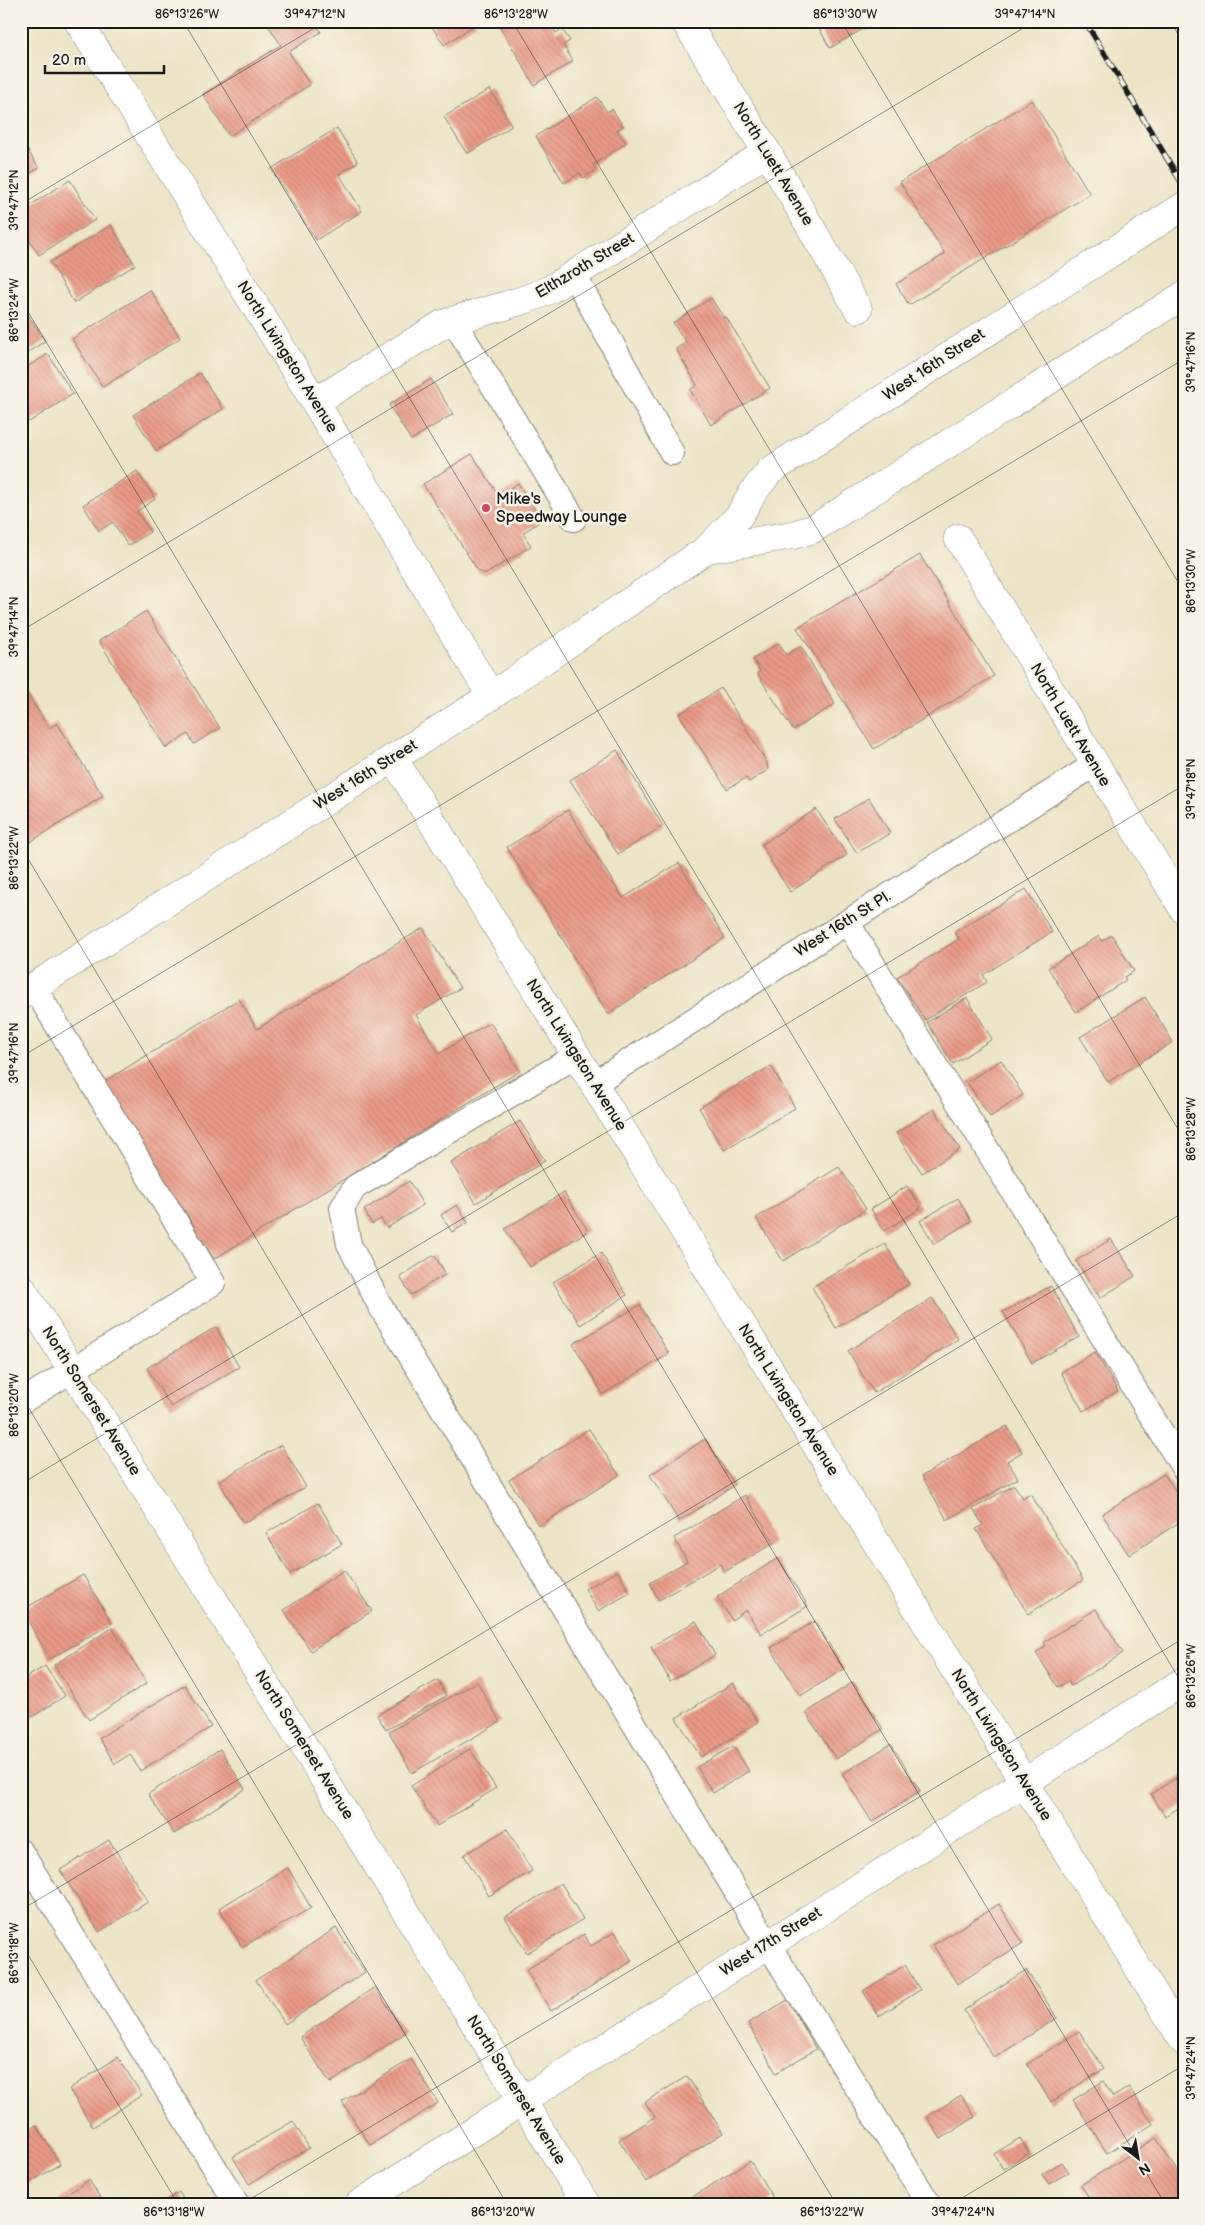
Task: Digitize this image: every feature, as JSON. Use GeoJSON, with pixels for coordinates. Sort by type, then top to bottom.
{"type":"FeatureCollection","features":[{"type":"Feature","properties":{"kind":"street","name":"North Livingston Avenue"},"geometry":{"type":"LineString","coordinates":[[78,21],[315,402],[491,696]]}},
{"type":"Feature","properties":{"kind":"street","name":"North Luett Avenue"},"geometry":{"type":"LineString","coordinates":[[685,21],[767,152],[858,309]]}},
{"type":"Feature","properties":{"kind":"street","name":"Elthzroth Street"},"geometry":{"type":"LineString","coordinates":[[315,402],[423,334],[453,320],[525,302],[574,275],[767,152]]}},
{"type":"Feature","properties":{"kind":"street","name":"West 16th Street"},"geometry":{"type":"LineString","coordinates":[[27,991],[491,696],[708,549],[739,516],[754,491],[770,471],[1184,206]]}},
{"type":"Feature","properties":{"kind":"street","name":"West 16th Street"},"geometry":{"type":"LineString","coordinates":[[708,549],[793,535],[813,529],[1184,295]]}},
{"type":"Feature","properties":{"kind":"street","name":"North Luett Avenue"},"geometry":{"type":"LineString","coordinates":[[958,538],[1094,765],[1184,910]]}},
{"type":"Feature","properties":{"kind":"street","name":"North Livingston Avenue"},"geometry":{"type":"LineString","coordinates":[[393,758],[1184,2042]]}},
{"type":"Feature","properties":{"kind":"street","name":"North Somerset Avenue"},"geometry":{"type":"LineString","coordinates":[[21,1287],[586,2204]]}},
{"type":"Feature","properties":{"kind":"street","name":"West 17th Street"},"geometry":{"type":"LineString","coordinates":[[359,2204],[1184,1681]]}},
{"type":"Feature","properties":{"kind":"lane"},"geometry":{"type":"LineString","coordinates":[[574,275],[672,453]]}},
{"type":"Feature","properties":{"kind":"lane"},"geometry":{"type":"LineString","coordinates":[[453,320],[574,519]]}},
{"type":"Feature","properties":{"kind":"lane","name":"West 16th St Pl."},"geometry":{"type":"LineString","coordinates":[[593,1084],[1094,765]]}},
{"type":"Feature","properties":{"kind":"lane"},"geometry":{"type":"LineString","coordinates":[[847,922],[1184,1469]]}},
{"type":"Feature","properties":{"kind":"lane"},"geometry":{"type":"LineString","coordinates":[[21,1402],[213,1283],[27,991]]}},
{"type":"Feature","properties":{"kind":"lane"},"geometry":{"type":"LineString","coordinates":[[576,1056],[355,1187],[342,1208],[349,1244],[379,1304],[768,1944],[929,2204]]}},
{"type":"Feature","properties":{"kind":"lane"},"geometry":{"type":"LineString","coordinates":[[21,1852],[237,2204]]}},
{"type":"Feature","properties":{"kind":"building"},"geometry":{"type":"Polygon","coordinates":[[[273,21],[314,21],[321,32],[289,52],[310,85],[229,136],[203,94],[281,45],[268,25],[273,21]]]}},
{"type":"Feature","properties":{"kind":"building"},"geometry":{"type":"Polygon","coordinates":[[[440,21],[474,21],[476,24],[444,45],[432,27],[440,21]]]}},
{"type":"Feature","properties":{"kind":"building"},"geometry":{"type":"Polygon","coordinates":[[[497,21],[549,21],[556,33],[562,29],[570,41],[563,45],[573,61],[534,85],[497,21]]]}},
{"type":"Feature","properties":{"kind":"building"},"geometry":{"type":"Polygon","coordinates":[[[815,21],[877,21],[830,48],[815,21]]]}},
{"type":"Feature","properties":{"kind":"building"},"geometry":{"type":"Polygon","coordinates":[[[490,89],[512,126],[467,154],[444,117],[490,89]]]}},
{"type":"Feature","properties":{"kind":"building"},"geometry":{"type":"Polygon","coordinates":[[[597,97],[607,112],[612,109],[623,126],[617,130],[626,143],[593,165],[596,170],[583,178],[580,173],[564,183],[536,136],[597,97]]]}},
{"type":"Feature","properties":{"kind":"building"},"geometry":{"type":"Polygon","coordinates":[[[1032,100],[1090,194],[909,305],[896,284],[945,254],[900,182],[1032,100]]]}},
{"type":"Feature","properties":{"kind":"building"},"geometry":{"type":"Polygon","coordinates":[[[337,128],[358,162],[339,174],[362,211],[316,240],[271,169],[337,128]]]}},
{"type":"Feature","properties":{"kind":"building"},"geometry":{"type":"Polygon","coordinates":[[[21,140],[39,168],[21,179],[21,140]]]}},
{"type":"Feature","properties":{"kind":"building"},"geometry":{"type":"Polygon","coordinates":[[[70,180],[95,220],[39,255],[21,227],[21,211],[70,180]]]}},
{"type":"Feature","properties":{"kind":"building"},"geometry":{"type":"Polygon","coordinates":[[[111,225],[135,265],[74,303],[50,262],[111,225]]]}},
{"type":"Feature","properties":{"kind":"building"},"geometry":{"type":"Polygon","coordinates":[[[150,290],[180,338],[103,387],[72,339],[150,290]]]}},
{"type":"Feature","properties":{"kind":"building"},"geometry":{"type":"Polygon","coordinates":[[[711,298],[724,318],[726,317],[770,388],[711,425],[690,390],[697,385],[676,349],[686,342],[673,323],[711,298]]]}},
{"type":"Feature","properties":{"kind":"building"},"geometry":{"type":"Polygon","coordinates":[[[24,308],[45,341],[21,357],[21,310],[24,308]]]}},
{"type":"Feature","properties":{"kind":"building"},"geometry":{"type":"Polygon","coordinates":[[[48,354],[73,394],[29,422],[21,410],[21,371],[48,354]]]}},
{"type":"Feature","properties":{"kind":"building"},"geometry":{"type":"Polygon","coordinates":[[[200,373],[223,409],[156,451],[133,415],[200,373]]]}},
{"type":"Feature","properties":{"kind":"building"},"geometry":{"type":"Polygon","coordinates":[[[431,379],[453,414],[411,440],[389,405],[431,379]]]}},
{"type":"Feature","properties":{"kind":"building","name":"Mike's Speedway Lounge"},"geometry":{"type":"Polygon","coordinates":[[[472,454],[499,496],[518,483],[542,520],[523,533],[531,546],[486,574],[478,571],[423,484],[472,454]]]}},
{"type":"Feature","properties":{"kind":"building"},"geometry":{"type":"Polygon","coordinates":[[[137,471],[155,499],[137,511],[150,532],[128,546],[113,522],[99,531],[83,505],[137,471]]]}},
{"type":"Feature","properties":{"kind":"building"},"geometry":{"type":"Polygon","coordinates":[[[920,555],[994,676],[874,749],[797,628],[920,555]]]}},
{"type":"Feature","properties":{"kind":"building"},"geometry":{"type":"Polygon","coordinates":[[[146,611],[220,728],[194,744],[188,734],[166,748],[99,641],[146,611]]]}},
{"type":"Feature","properties":{"kind":"building"},"geometry":{"type":"Polygon","coordinates":[[[779,643],[786,655],[801,646],[835,704],[793,730],[757,673],[760,671],[753,659],[779,643]]]}},
{"type":"Feature","properties":{"kind":"building"},"geometry":{"type":"Polygon","coordinates":[[[21,684],[49,728],[57,723],[103,796],[21,848],[21,684]]]}},
{"type":"Feature","properties":{"kind":"building"},"geometry":{"type":"Polygon","coordinates":[[[721,688],[767,763],[768,770],[749,782],[746,778],[727,789],[679,714],[721,688]]]}},
{"type":"Feature","properties":{"kind":"building"},"geometry":{"type":"Polygon","coordinates":[[[617,750],[663,826],[618,854],[570,780],[617,750]]]}},
{"type":"Feature","properties":{"kind":"building"},"geometry":{"type":"Polygon","coordinates":[[[869,798],[890,833],[857,853],[835,819],[869,798]]]}},
{"type":"Feature","properties":{"kind":"building"},"geometry":{"type":"Polygon","coordinates":[[[816,809],[847,855],[790,892],[761,845],[816,809]]]}},
{"type":"Feature","properties":{"kind":"building"},"geometry":{"type":"Polygon","coordinates":[[[568,810],[623,898],[679,863],[725,938],[608,1014],[507,847],[568,810]]]}},
{"type":"Feature","properties":{"kind":"building"},"geometry":{"type":"Polygon","coordinates":[[[1026,889],[1052,932],[983,975],[987,982],[925,1020],[897,977],[959,939],[955,932],[1026,889]]]}},
{"type":"Feature","properties":{"kind":"building"},"geometry":{"type":"Polygon","coordinates":[[[423,928],[460,988],[416,1015],[439,1054],[490,1022],[520,1071],[214,1259],[105,1081],[239,999],[257,1029],[423,928]]]}},
{"type":"Feature","properties":{"kind":"building"},"geometry":{"type":"Polygon","coordinates":[[[1112,935],[1134,971],[1124,977],[1126,980],[1076,1012],[1048,968],[1099,936],[1102,941],[1112,935]]]}},
{"type":"Feature","properties":{"kind":"building"},"geometry":{"type":"Polygon","coordinates":[[[1145,997],[1173,1042],[1108,1082],[1080,1037],[1145,997]]]}},
{"type":"Feature","properties":{"kind":"building"},"geometry":{"type":"Polygon","coordinates":[[[967,998],[992,1039],[953,1064],[927,1022],[967,998]]]}},
{"type":"Feature","properties":{"kind":"building"},"geometry":{"type":"Polygon","coordinates":[[[1001,1060],[1023,1095],[990,1117],[967,1082],[1001,1060]]]}},
{"type":"Feature","properties":{"kind":"building"},"geometry":{"type":"Polygon","coordinates":[[[771,1066],[795,1108],[724,1150],[699,1108],[771,1066]]]}},
{"type":"Feature","properties":{"kind":"building"},"geometry":{"type":"Polygon","coordinates":[[[934,1109],[960,1149],[922,1173],[896,1133],[934,1109]]]}},
{"type":"Feature","properties":{"kind":"building"},"geometry":{"type":"Polygon","coordinates":[[[520,1121],[545,1161],[476,1203],[451,1163],[520,1121]]]}},
{"type":"Feature","properties":{"kind":"building"},"geometry":{"type":"Polygon","coordinates":[[[839,1167],[866,1209],[783,1261],[756,1218],[839,1167]]]}},
{"type":"Feature","properties":{"kind":"building"},"geometry":{"type":"Polygon","coordinates":[[[409,1181],[423,1205],[387,1228],[381,1219],[372,1224],[364,1210],[409,1181]]]}},
{"type":"Feature","properties":{"kind":"building"},"geometry":{"type":"Polygon","coordinates":[[[907,1186],[921,1208],[884,1231],[871,1209],[907,1186]]]}},
{"type":"Feature","properties":{"kind":"building"},"geometry":{"type":"Polygon","coordinates":[[[564,1192],[588,1231],[530,1267],[505,1229],[564,1192]]]}},
{"type":"Feature","properties":{"kind":"building"},"geometry":{"type":"Polygon","coordinates":[[[958,1198],[971,1221],[934,1244],[920,1221],[958,1198]]]}},
{"type":"Feature","properties":{"kind":"building"},"geometry":{"type":"Polygon","coordinates":[[[457,1205],[468,1223],[452,1232],[441,1215],[457,1205]]]}},
{"type":"Feature","properties":{"kind":"building"},"geometry":{"type":"Polygon","coordinates":[[[1111,1239],[1135,1276],[1100,1298],[1076,1261],[1111,1239]]]}},
{"type":"Feature","properties":{"kind":"building"},"geometry":{"type":"Polygon","coordinates":[[[885,1244],[909,1284],[836,1328],[812,1287],[885,1244]]]}},
{"type":"Feature","properties":{"kind":"building"},"geometry":{"type":"Polygon","coordinates":[[[601,1253],[627,1295],[580,1325],[553,1282],[601,1253]]]}},
{"type":"Feature","properties":{"kind":"building"},"geometry":{"type":"Polygon","coordinates":[[[434,1255],[446,1274],[411,1295],[400,1277],[434,1255]]]}},
{"type":"Feature","properties":{"kind":"building"},"geometry":{"type":"Polygon","coordinates":[[[1051,1286],[1079,1337],[1032,1363],[1003,1312],[1051,1286]]]}},
{"type":"Feature","properties":{"kind":"building"},"geometry":{"type":"Polygon","coordinates":[[[932,1298],[958,1339],[874,1393],[848,1351],[932,1298]]]}},
{"type":"Feature","properties":{"kind":"building"},"geometry":{"type":"Polygon","coordinates":[[[640,1305],[669,1354],[603,1394],[573,1344],[640,1305]]]}},
{"type":"Feature","properties":{"kind":"building"},"geometry":{"type":"Polygon","coordinates":[[[216,1327],[239,1367],[171,1407],[147,1368],[216,1327]]]}},
{"type":"Feature","properties":{"kind":"building"},"geometry":{"type":"Polygon","coordinates":[[[1095,1352],[1118,1391],[1083,1411],[1061,1372],[1095,1352]]]}},
{"type":"Feature","properties":{"kind":"building"},"geometry":{"type":"Polygon","coordinates":[[[1007,1426],[1022,1452],[1007,1461],[1018,1478],[947,1520],[922,1476],[1007,1426]]]}},
{"type":"Feature","properties":{"kind":"building"},"geometry":{"type":"Polygon","coordinates":[[[589,1429],[619,1475],[539,1526],[509,1480],[589,1429]]]}},
{"type":"Feature","properties":{"kind":"building"},"geometry":{"type":"Polygon","coordinates":[[[705,1439],[735,1485],[679,1521],[650,1475],[705,1439]]]}},
{"type":"Feature","properties":{"kind":"building"},"geometry":{"type":"Polygon","coordinates":[[[281,1445],[306,1487],[243,1523],[219,1481],[281,1445]]]}},
{"type":"Feature","properties":{"kind":"building"},"geometry":{"type":"Polygon","coordinates":[[[1164,1474],[1184,1503],[1184,1519],[1129,1555],[1102,1514],[1164,1474]]]}},
{"type":"Feature","properties":{"kind":"building"},"geometry":{"type":"Polygon","coordinates":[[[1014,1485],[1023,1498],[1030,1493],[1083,1580],[1028,1614],[976,1529],[983,1525],[973,1509],[1014,1485]]]}},
{"type":"Feature","properties":{"kind":"building"},"geometry":{"type":"Polygon","coordinates":[[[745,1495],[774,1543],[724,1572],[720,1564],[659,1600],[650,1583],[687,1561],[674,1538],[745,1495]]]}},
{"type":"Feature","properties":{"kind":"building"},"geometry":{"type":"Polygon","coordinates":[[[318,1503],[342,1544],[290,1574],[266,1533],[318,1503]]]}},
{"type":"Feature","properties":{"kind":"building"},"geometry":{"type":"Polygon","coordinates":[[[778,1558],[808,1606],[761,1634],[746,1610],[732,1620],[717,1597],[778,1558]]]}},
{"type":"Feature","properties":{"kind":"building"},"geometry":{"type":"Polygon","coordinates":[[[344,1570],[372,1611],[311,1651],[284,1610],[344,1570]]]}},
{"type":"Feature","properties":{"kind":"building"},"geometry":{"type":"Polygon","coordinates":[[[618,1571],[630,1593],[598,1611],[585,1589],[618,1571]]]}},
{"type":"Feature","properties":{"kind":"building"},"geometry":{"type":"Polygon","coordinates":[[[83,1575],[112,1623],[50,1659],[22,1610],[83,1575]]]}},
{"type":"Feature","properties":{"kind":"building"},"geometry":{"type":"Polygon","coordinates":[[[1096,1609],[1123,1653],[1071,1686],[1068,1681],[1058,1687],[1036,1653],[1046,1646],[1044,1642],[1096,1609]]]}},
{"type":"Feature","properties":{"kind":"building"},"geometry":{"type":"Polygon","coordinates":[[[696,1621],[715,1655],[670,1681],[651,1647],[696,1621]]]}},
{"type":"Feature","properties":{"kind":"building"},"geometry":{"type":"Polygon","coordinates":[[[815,1621],[844,1669],[800,1696],[771,1648],[815,1621]]]}},
{"type":"Feature","properties":{"kind":"building"},"geometry":{"type":"Polygon","coordinates":[[[112,1628],[147,1683],[89,1720],[54,1665],[112,1628]]]}},
{"type":"Feature","properties":{"kind":"building"},"geometry":{"type":"Polygon","coordinates":[[[45,1666],[65,1696],[21,1724],[21,1681],[45,1666]]]}},
{"type":"Feature","properties":{"kind":"building"},"geometry":{"type":"Polygon","coordinates":[[[438,1680],[446,1696],[386,1730],[377,1715],[438,1680]]]}},
{"type":"Feature","properties":{"kind":"building"},"geometry":{"type":"Polygon","coordinates":[[[477,1682],[500,1722],[412,1773],[389,1732],[477,1682]]]}},
{"type":"Feature","properties":{"kind":"building"},"geometry":{"type":"Polygon","coordinates":[[[853,1682],[883,1729],[836,1759],[806,1713],[853,1682]]]}},
{"type":"Feature","properties":{"kind":"building"},"geometry":{"type":"Polygon","coordinates":[[[733,1683],[758,1722],[701,1757],[676,1718],[733,1683]]]}},
{"type":"Feature","properties":{"kind":"building"},"geometry":{"type":"Polygon","coordinates":[[[185,1685],[211,1727],[140,1771],[130,1754],[115,1764],[99,1738],[185,1685]]]}},
{"type":"Feature","properties":{"kind":"building"},"geometry":{"type":"Polygon","coordinates":[[[891,1744],[920,1791],[872,1822],[842,1774],[891,1744]]]}},
{"type":"Feature","properties":{"kind":"building"},"geometry":{"type":"Polygon","coordinates":[[[733,1746],[749,1771],[713,1793],[697,1767],[733,1746]]]}},
{"type":"Feature","properties":{"kind":"building"},"geometry":{"type":"Polygon","coordinates":[[[220,1749],[245,1789],[174,1834],[148,1794],[220,1749]]]}},
{"type":"Feature","properties":{"kind":"building"},"geometry":{"type":"Polygon","coordinates":[[[470,1749],[496,1788],[437,1826],[411,1786],[470,1749]]]}},
{"type":"Feature","properties":{"kind":"building"},"geometry":{"type":"Polygon","coordinates":[[[1184,1773],[1184,1805],[1165,1816],[1151,1794],[1184,1773]]]}},
{"type":"Feature","properties":{"kind":"building"},"geometry":{"type":"Polygon","coordinates":[[[507,1829],[532,1871],[489,1896],[464,1855],[507,1829]]]}},
{"type":"Feature","properties":{"kind":"building"},"geometry":{"type":"Polygon","coordinates":[[[109,1840],[148,1902],[99,1932],[60,1870],[109,1840]]]}},
{"type":"Feature","properties":{"kind":"building"},"geometry":{"type":"Polygon","coordinates":[[[288,1868],[311,1908],[242,1947],[219,1908],[288,1868]]]}},
{"type":"Feature","properties":{"kind":"building"},"geometry":{"type":"Polygon","coordinates":[[[561,1883],[583,1919],[527,1953],[505,1917],[561,1883]]]}},
{"type":"Feature","properties":{"kind":"building"},"geometry":{"type":"Polygon","coordinates":[[[999,1904],[1023,1943],[957,1984],[933,1945],[999,1904]]]}},
{"type":"Feature","properties":{"kind":"building"},"geometry":{"type":"Polygon","coordinates":[[[336,1928],[365,1972],[285,2024],[256,1980],[336,1928]]]}},
{"type":"Feature","properties":{"kind":"building"},"geometry":{"type":"Polygon","coordinates":[[[615,1932],[632,1961],[551,2011],[526,1970],[584,1934],[591,1946],[615,1932]]]}},
{"type":"Feature","properties":{"kind":"building"},"geometry":{"type":"Polygon","coordinates":[[[905,1965],[920,1990],[879,2016],[863,1991],[905,1965]]]}},
{"type":"Feature","properties":{"kind":"building"},"geometry":{"type":"Polygon","coordinates":[[[1026,1970],[1057,2018],[994,2058],[964,2010],[1026,1970]]]}},
{"type":"Feature","properties":{"kind":"building"},"geometry":{"type":"Polygon","coordinates":[[[375,1987],[405,2033],[330,2083],[300,2037],[375,1987]]]}},
{"type":"Feature","properties":{"kind":"building"},"geometry":{"type":"Polygon","coordinates":[[[788,2000],[816,2049],[776,2073],[748,2023],[788,2000]]]}},
{"type":"Feature","properties":{"kind":"building"},"geometry":{"type":"Polygon","coordinates":[[[1079,2031],[1104,2069],[1051,2102],[1027,2064],[1079,2031]]]}},
{"type":"Feature","properties":{"kind":"building"},"geometry":{"type":"Polygon","coordinates":[[[118,2057],[142,2095],[93,2127],[69,2089],[118,2057]]]}},
{"type":"Feature","properties":{"kind":"building"},"geometry":{"type":"Polygon","coordinates":[[[411,2059],[438,2103],[370,2145],[342,2102],[411,2059]]]}},
{"type":"Feature","properties":{"kind":"building"},"geometry":{"type":"Polygon","coordinates":[[[687,2076],[723,2133],[646,2182],[619,2140],[655,2117],[645,2102],[687,2076]]]}},
{"type":"Feature","properties":{"kind":"building"},"geometry":{"type":"Polygon","coordinates":[[[1103,2081],[1113,2097],[1129,2087],[1153,2124],[1107,2153],[1073,2100],[1103,2081]]]}},
{"type":"Feature","properties":{"kind":"building"},"geometry":{"type":"Polygon","coordinates":[[[961,2095],[975,2117],[941,2139],[927,2117],[961,2095]]]}},
{"type":"Feature","properties":{"kind":"building"},"geometry":{"type":"Polygon","coordinates":[[[293,2121],[309,2148],[249,2184],[233,2157],[293,2121]]]}},
{"type":"Feature","properties":{"kind":"building"},"geometry":{"type":"Polygon","coordinates":[[[36,2125],[60,2164],[21,2188],[21,2135],[36,2125]]]}},
{"type":"Feature","properties":{"kind":"building"},"geometry":{"type":"Polygon","coordinates":[[[1020,2138],[1029,2153],[1003,2169],[994,2154],[1020,2138]]]}},
{"type":"Feature","properties":{"kind":"building"},"geometry":{"type":"Polygon","coordinates":[[[1156,2138],[1184,2182],[1184,2195],[1170,2204],[1093,2204],[1081,2185],[1156,2138]]]}},
{"type":"Feature","properties":{"kind":"building"},"geometry":{"type":"Polygon","coordinates":[[[750,2161],[773,2198],[764,2204],[681,2204],[750,2161]]]}},
{"type":"Feature","properties":{"kind":"building"},"geometry":{"type":"Polygon","coordinates":[[[1062,2162],[1069,2172],[1049,2184],[1042,2174],[1062,2162]]]}},
{"type":"Feature","properties":{"kind":"building"},"geometry":{"type":"Polygon","coordinates":[[[89,2180],[104,2204],[52,2204],[89,2180]]]}},
{"type":"Feature","properties":{"kind":"building"},"geometry":{"type":"Polygon","coordinates":[[[179,2192],[186,2204],[161,2204],[179,2192]]]}},
{"type":"Feature","properties":{"kind":"railway"},"geometry":{"type":"LineString","coordinates":[[1085,21],[1184,187]]}},
{"type":"Feature","properties":{"kind":"place","name":"Mike's Speedway Lounge"},"geometry":{"type":"Point","coordinates":[486,508]}}]}
